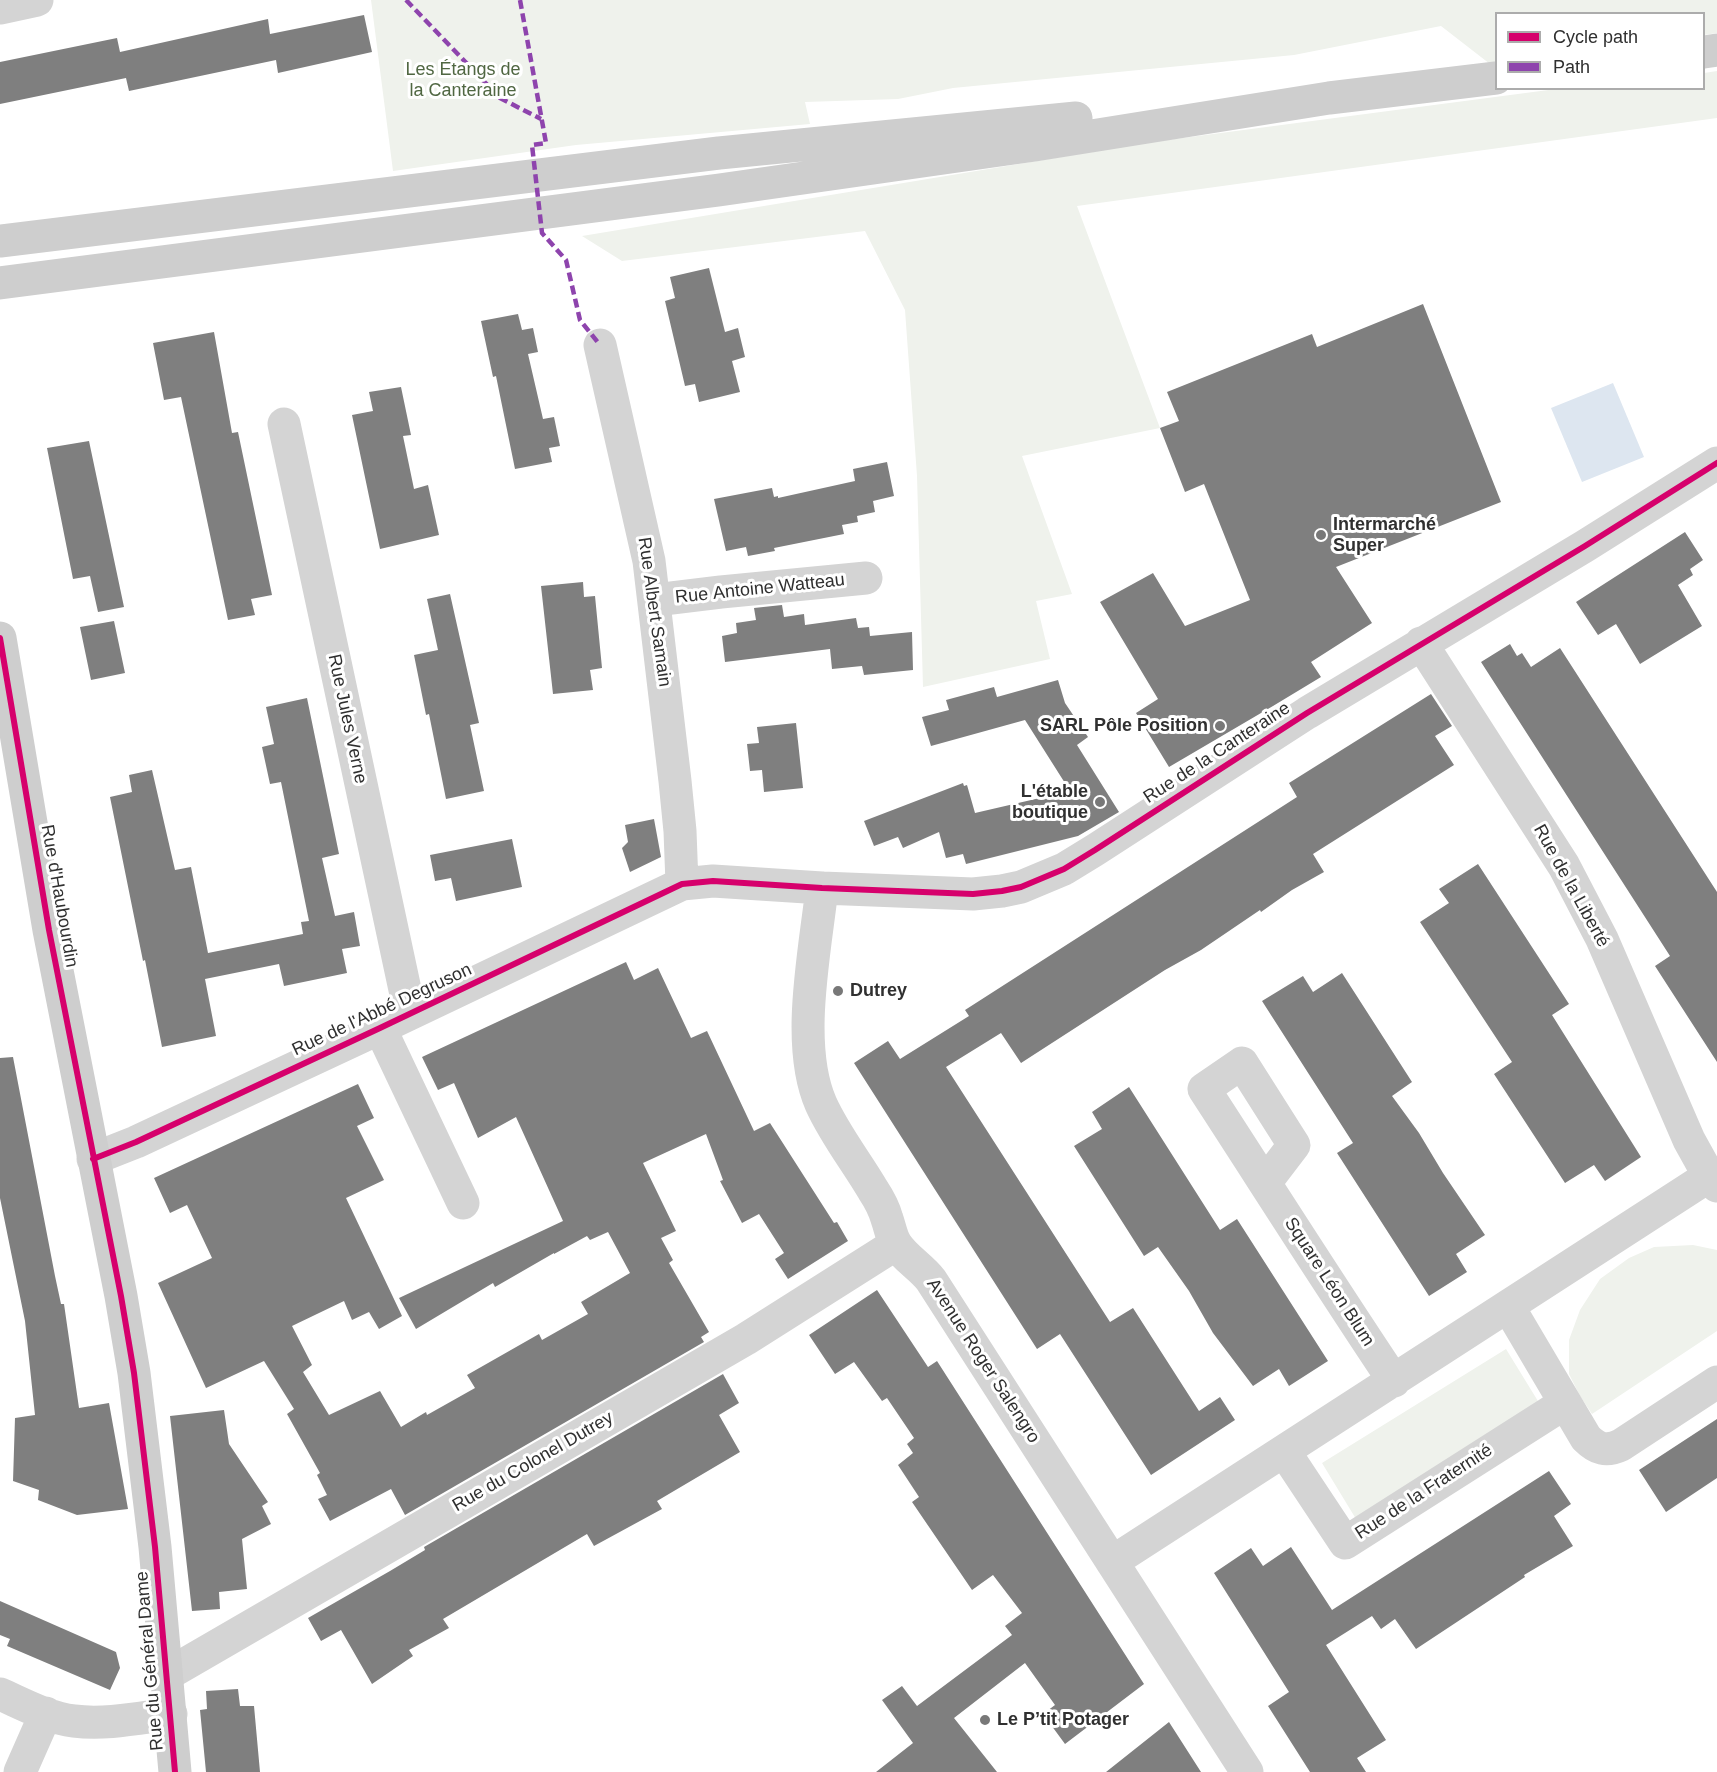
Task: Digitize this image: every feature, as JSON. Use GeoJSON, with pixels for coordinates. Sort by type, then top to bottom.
{"type":"FeatureCollection","features":[{"type":"Feature","properties":{"kind":"main road"},"geometry":{"type":"LineString","coordinates":[[0,241],[718,153],[1019,123],[1329,98],[1495,78]]}},
{"type":"Feature","properties":{"kind":"main road"},"geometry":{"type":"LineString","coordinates":[[0,283],[719,190],[1035,145],[1329,98]]}},
{"type":"Feature","properties":{"kind":"main road","name":"Rue d'Haubourdin"},"geometry":{"type":"LineString","coordinates":[[0,638],[45,908],[121,1296],[134,1373],[155,1547]]}},
{"type":"Feature","properties":{"kind":"main road","name":"Rue du Général Dame"},"geometry":{"type":"LineString","coordinates":[[155,1547],[175,1772]]}},
{"type":"Feature","properties":{"kind":"street"},"geometry":{"type":"LineString","coordinates":[[0,8],[37,0]]}},
{"type":"Feature","properties":{"kind":"street","name":"Rue Albert Samain"},"geometry":{"type":"LineString","coordinates":[[600,345],[636,500],[655,600],[677,801],[682,884]]}},
{"type":"Feature","properties":{"kind":"street","name":"Rue Jules Verne"},"geometry":{"type":"LineString","coordinates":[[284,424],[410,1013]]}},
{"type":"Feature","properties":{"kind":"street","name":"Rue de la Canteraine"},"geometry":{"type":"LineString","coordinates":[[682,884],[713,880],[822,888],[973,894],[1002,891],[1040,880],[1064,869],[1095,850],[1306,713],[1585,546],[1717,463]]}},
{"type":"Feature","properties":{"kind":"street","name":"Rue Antoine Watteau"},"geometry":{"type":"LineString","coordinates":[[655,600],[866,578]]}},
{"type":"Feature","properties":{"kind":"street","name":"Rue de la Liberté"},"geometry":{"type":"LineString","coordinates":[[1421,643],[1553,849],[1585,904],[1689,1140],[1713,1181]]}},
{"type":"Feature","properties":{"kind":"street","name":"Rue de l'Abbé Degruson"},"geometry":{"type":"LineString","coordinates":[[93,1159],[136,1142],[682,884]]}},
{"type":"Feature","properties":{"kind":"street","name":"Avenue Roger Salengro"},"geometry":{"type":"LineString","coordinates":[[822,888],[808,1029],[813,1078],[821,1104],[833,1128],[881,1202],[896,1244],[931,1280],[1247,1772]]}},
{"type":"Feature","properties":{"kind":"street"},"geometry":{"type":"LineString","coordinates":[[380,1028],[463,1203]]}},
{"type":"Feature","properties":{"kind":"street"},"geometry":{"type":"LineString","coordinates":[[1112,1562],[1508,1306],[1713,1181]]}},
{"type":"Feature","properties":{"kind":"street","name":"Square Léon Blum"},"geometry":{"type":"LineString","coordinates":[[1265,1183],[1394,1381]]}},
{"type":"Feature","properties":{"kind":"street","name":"Rue du Colonel Dutrey"},"geometry":{"type":"LineString","coordinates":[[168,1674],[755,1333],[896,1244]]}},
{"type":"Feature","properties":{"kind":"street"},"geometry":{"type":"LineString","coordinates":[[1508,1306],[1586,1438],[1594,1446],[1612,1449],[1717,1382]]}},
{"type":"Feature","properties":{"kind":"street","name":"Rue de la Fraternité"},"geometry":{"type":"LineString","coordinates":[[1284,1451],[1345,1543],[1565,1403]]}},
{"type":"Feature","properties":{"kind":"street"},"geometry":{"type":"LineString","coordinates":[[0,1694],[58,1718],[87,1722],[171,1714]]}},
{"type":"Feature","properties":{"kind":"street"},"geometry":{"type":"LineString","coordinates":[[20,1772],[46,1713]]}},
{"type":"Feature","properties":{"kind":"green space","name":"Les Étangs de la Canteraine"},"geometry":{"type":"Polygon","coordinates":[[[371,0],[1717,0],[1717,33],[1705,35],[1705,12],[1495,12],[1495,63],[1490,64],[1441,26],[1294,55],[953,88],[898,99],[805,102],[810,124],[576,145],[393,171],[371,0]]]}},
{"type":"Feature","properties":{"kind":"green space"},"geometry":{"type":"Polygon","coordinates":[[[1717,71],[1717,118],[1077,206],[1160,428],[1022,456],[1072,594],[1036,601],[1050,659],[923,687],[917,476],[905,310],[865,231],[622,261],[582,236],[1152,142],[1548,90],[1705,90],[1705,73],[1717,71]]]}},
{"type":"Feature","properties":{"kind":"green space"},"geometry":{"type":"Polygon","coordinates":[[[1693,1245],[1717,1250],[1717,1331],[1592,1414],[1569,1374],[1569,1340],[1580,1310],[1600,1279],[1629,1258],[1654,1247],[1693,1245]]]}},
{"type":"Feature","properties":{"kind":"green space"},"geometry":{"type":"Polygon","coordinates":[[[1506,1349],[1541,1406],[1356,1519],[1322,1463],[1506,1349]]]}},
{"type":"Feature","properties":{"kind":"shaded area"},"geometry":{"type":"Polygon","coordinates":[[[1613,383],[1644,457],[1582,482],[1551,408],[1613,383]]]}},
{"type":"Feature","properties":{"kind":"building"},"geometry":{"type":"Polygon","coordinates":[[[364,15],[372,52],[278,73],[276,60],[129,91],[126,78],[0,104],[0,62],[117,38],[120,52],[268,19],[270,34],[364,15]]]}},
{"type":"Feature","properties":{"kind":"building"},"geometry":{"type":"Polygon","coordinates":[[[709,268],[725,332],[738,328],[745,357],[732,361],[740,392],[699,402],[695,384],[685,386],[665,301],[675,298],[670,277],[709,268]]]}},
{"type":"Feature","properties":{"kind":"building","name":"Intermarché Super"},"geometry":{"type":"Polygon","coordinates":[[[1423,304],[1501,502],[1336,567],[1372,623],[1311,662],[1321,677],[1169,767],[1136,713],[1158,699],[1100,602],[1153,573],[1185,626],[1250,600],[1204,484],[1185,492],[1160,428],[1179,421],[1167,392],[1312,334],[1317,347],[1423,304]]]}},
{"type":"Feature","properties":{"kind":"building"},"geometry":{"type":"Polygon","coordinates":[[[518,314],[522,330],[533,328],[538,352],[528,354],[543,419],[554,417],[560,446],[549,448],[552,462],[515,469],[496,376],[493,377],[481,321],[518,314]]]}},
{"type":"Feature","properties":{"kind":"building"},"geometry":{"type":"Polygon","coordinates":[[[214,332],[232,433],[238,432],[272,595],[251,599],[255,615],[228,620],[181,397],[164,400],[153,343],[214,332]]]}},
{"type":"Feature","properties":{"kind":"building"},"geometry":{"type":"Polygon","coordinates":[[[401,387],[411,435],[403,436],[414,489],[428,485],[439,535],[380,549],[352,415],[373,411],[369,392],[401,387]]]}},
{"type":"Feature","properties":{"kind":"building"},"geometry":{"type":"Polygon","coordinates":[[[89,441],[124,607],[98,612],[90,576],[73,579],[47,448],[89,441]]]}},
{"type":"Feature","properties":{"kind":"building"},"geometry":{"type":"Polygon","coordinates":[[[887,462],[894,496],[873,501],[875,512],[857,516],[858,522],[842,525],[844,534],[774,548],[775,551],[748,556],[746,547],[726,551],[714,499],[772,488],[774,497],[778,496],[778,498],[855,481],[853,469],[887,462]]]}},
{"type":"Feature","properties":{"kind":"building"},"geometry":{"type":"Polygon","coordinates":[[[1685,532],[1703,560],[1690,569],[1693,575],[1678,585],[1702,626],[1640,664],[1616,624],[1598,635],[1576,602],[1685,532]]]}},
{"type":"Feature","properties":{"kind":"building"},"geometry":{"type":"Polygon","coordinates":[[[583,582],[584,597],[595,596],[602,668],[590,670],[593,690],[553,694],[541,586],[583,582]]]}},
{"type":"Feature","properties":{"kind":"building"},"geometry":{"type":"Polygon","coordinates":[[[450,594],[479,723],[470,725],[484,791],[446,799],[429,714],[426,715],[414,655],[438,650],[427,599],[450,594]]]}},
{"type":"Feature","properties":{"kind":"building"},"geometry":{"type":"Polygon","coordinates":[[[782,605],[784,617],[804,614],[805,625],[856,618],[858,628],[869,627],[870,636],[912,632],[913,670],[864,675],[862,666],[832,669],[830,649],[725,662],[722,636],[737,633],[736,623],[756,620],[754,608],[782,605]]]}},
{"type":"Feature","properties":{"kind":"building"},"geometry":{"type":"Polygon","coordinates":[[[114,621],[125,673],[91,680],[80,627],[114,621]]]}},
{"type":"Feature","properties":{"kind":"building"},"geometry":{"type":"Polygon","coordinates":[[[1510,644],[1517,656],[1522,653],[1531,667],[1560,648],[1717,892],[1717,1062],[1655,966],[1670,956],[1481,662],[1510,644]]]}},
{"type":"Feature","properties":{"kind":"building"},"geometry":{"type":"Polygon","coordinates":[[[1058,680],[1065,703],[1088,737],[1077,745],[1119,812],[1078,836],[966,864],[963,854],[946,858],[939,832],[903,848],[898,837],[874,846],[864,821],[963,783],[964,786],[967,785],[975,813],[1070,791],[1025,720],[931,746],[922,717],[949,710],[946,700],[994,687],[997,697],[1058,680]]]}},
{"type":"Feature","properties":{"kind":"building"},"geometry":{"type":"Polygon","coordinates":[[[1431,694],[1452,726],[1435,736],[1454,765],[1313,854],[1324,872],[1292,890],[1261,912],[1260,910],[1201,950],[1165,970],[1021,1063],[1001,1033],[946,1067],[1110,1322],[1133,1308],[1199,1411],[1220,1397],[1235,1420],[1151,1475],[1060,1334],[1037,1349],[854,1063],[888,1041],[900,1059],[969,1016],[965,1010],[1297,797],[1289,783],[1431,694]]]}},
{"type":"Feature","properties":{"kind":"building"},"geometry":{"type":"Polygon","coordinates":[[[307,698],[339,854],[322,858],[335,916],[354,912],[360,946],[342,949],[347,973],[284,986],[279,964],[205,979],[216,1036],[162,1047],[110,797],[132,792],[129,775],[152,770],[175,870],[191,867],[208,953],[303,934],[301,922],[309,921],[281,782],[270,784],[262,747],[274,744],[266,707],[307,698]]]}},
{"type":"Feature","properties":{"kind":"building"},"geometry":{"type":"Polygon","coordinates":[[[796,723],[803,788],[764,792],[762,770],[750,771],[747,744],[759,743],[757,727],[796,723]]]}},
{"type":"Feature","properties":{"kind":"building"},"geometry":{"type":"Polygon","coordinates":[[[654,819],[661,857],[630,872],[622,848],[628,842],[625,825],[654,819]]]}},
{"type":"Feature","properties":{"kind":"building"},"geometry":{"type":"Polygon","coordinates":[[[512,839],[522,887],[456,901],[451,878],[435,881],[430,855],[512,839]]]}},
{"type":"Feature","properties":{"kind":"building"},"geometry":{"type":"Polygon","coordinates":[[[1478,864],[1569,1004],[1552,1015],[1641,1157],[1605,1181],[1594,1165],[1565,1183],[1494,1074],[1512,1062],[1420,922],[1449,903],[1439,889],[1478,864]]]}},
{"type":"Feature","properties":{"kind":"building"},"geometry":{"type":"Polygon","coordinates":[[[626,962],[634,980],[658,968],[691,1038],[707,1031],[754,1131],[770,1123],[848,1241],[788,1279],[775,1259],[784,1253],[759,1214],[742,1223],[720,1181],[723,1180],[706,1134],[643,1163],[676,1231],[661,1238],[673,1260],[669,1263],[709,1332],[701,1337],[704,1342],[405,1515],[391,1489],[330,1521],[318,1499],[327,1495],[317,1475],[320,1473],[287,1414],[294,1409],[264,1361],[206,1388],[158,1283],[212,1258],[187,1205],[170,1213],[154,1178],[358,1084],[374,1118],[357,1126],[384,1180],[346,1198],[402,1316],[379,1329],[369,1312],[352,1320],[344,1301],[292,1326],[312,1365],[303,1372],[329,1415],[380,1391],[401,1427],[475,1388],[467,1375],[539,1334],[542,1340],[588,1314],[581,1302],[630,1273],[608,1232],[590,1240],[587,1236],[495,1287],[493,1283],[416,1329],[399,1298],[563,1221],[516,1117],[478,1138],[454,1083],[438,1090],[422,1057],[626,962]]]}},
{"type":"Feature","properties":{"kind":"building"},"geometry":{"type":"Polygon","coordinates":[[[1342,973],[1412,1082],[1392,1096],[1419,1133],[1485,1235],[1456,1254],[1467,1272],[1429,1296],[1337,1153],[1353,1143],[1262,1001],[1303,976],[1313,992],[1342,973]]]}},
{"type":"Feature","properties":{"kind":"building"},"geometry":{"type":"Polygon","coordinates":[[[13,1057],[55,1276],[61,1304],[64,1304],[79,1408],[109,1403],[128,1509],[77,1515],[38,1500],[39,1490],[13,1481],[15,1418],[35,1415],[25,1321],[0,1198],[0,1058],[13,1057]]]}},
{"type":"Feature","properties":{"kind":"building"},"geometry":{"type":"Polygon","coordinates":[[[1129,1087],[1220,1230],[1237,1219],[1328,1361],[1289,1386],[1279,1369],[1253,1386],[1213,1333],[1189,1291],[1158,1247],[1144,1256],[1074,1146],[1102,1129],[1092,1112],[1129,1087]]]}},
{"type":"Feature","properties":{"kind":"building"},"geometry":{"type":"Polygon","coordinates":[[[877,1290],[928,1367],[937,1361],[1144,1684],[1065,1744],[1043,1714],[1055,1705],[1025,1663],[954,1718],[997,1772],[876,1772],[913,1743],[882,1700],[902,1686],[917,1706],[1012,1635],[1005,1626],[1022,1613],[993,1575],[972,1590],[912,1502],[919,1497],[898,1465],[913,1453],[907,1444],[914,1438],[887,1398],[882,1401],[854,1362],[835,1374],[809,1335],[877,1290]]]}},
{"type":"Feature","properties":{"kind":"building"},"geometry":{"type":"Polygon","coordinates":[[[723,1374],[739,1403],[719,1415],[740,1452],[657,1501],[662,1509],[594,1546],[587,1534],[443,1619],[449,1628],[409,1650],[413,1656],[372,1684],[341,1630],[321,1641],[308,1618],[425,1550],[424,1547],[723,1374]]]}},
{"type":"Feature","properties":{"kind":"building"},"geometry":{"type":"Polygon","coordinates":[[[224,1410],[229,1444],[268,1502],[262,1506],[271,1524],[242,1539],[247,1589],[219,1592],[220,1609],[192,1611],[170,1416],[224,1410]]]}},
{"type":"Feature","properties":{"kind":"building"},"geometry":{"type":"Polygon","coordinates":[[[1717,1419],[1717,1478],[1666,1512],[1639,1470],[1717,1419]]]}},
{"type":"Feature","properties":{"kind":"building"},"geometry":{"type":"Polygon","coordinates":[[[1549,1471],[1571,1504],[1554,1516],[1573,1546],[1524,1575],[1525,1577],[1416,1649],[1395,1619],[1381,1629],[1372,1616],[1326,1645],[1386,1740],[1357,1758],[1366,1772],[1310,1772],[1268,1706],[1289,1692],[1214,1573],[1251,1548],[1263,1566],[1291,1547],[1332,1610],[1549,1471]]]}},
{"type":"Feature","properties":{"kind":"building"},"geometry":{"type":"Polygon","coordinates":[[[0,1601],[116,1652],[120,1668],[110,1690],[7,1646],[10,1639],[0,1635],[0,1601]]]}},
{"type":"Feature","properties":{"kind":"building"},"geometry":{"type":"Polygon","coordinates":[[[238,1689],[240,1706],[254,1706],[260,1772],[206,1772],[200,1710],[207,1709],[206,1691],[238,1689]]]}},
{"type":"Feature","properties":{"kind":"building"},"geometry":{"type":"Polygon","coordinates":[[[1169,1722],[1201,1772],[1106,1772],[1169,1722]]]}},
{"type":"Feature","properties":{"kind":"marked path"},"geometry":{"type":"LineString","coordinates":[[406,0],[500,98],[541,119]]}},
{"type":"Feature","properties":{"kind":"marked path"},"geometry":{"type":"LineString","coordinates":[[520,0],[546,143],[532,145],[542,233],[566,260],[580,320],[600,345]]}},
{"type":"Feature","properties":{"kind":"cycle path"},"geometry":{"type":"LineString","coordinates":[[93,1159],[136,1142],[682,884],[713,881],[973,894],[1021,887],[1064,869],[1307,713],[1585,546],[1717,463]]}},
{"type":"Feature","properties":{"kind":"cycle path"},"geometry":{"type":"LineString","coordinates":[[0,638],[49,930],[134,1373],[155,1547],[175,1772]]}},
{"type":"Feature","properties":{"kind":"place","name":"Intermarché Super"},"geometry":{"type":"Point","coordinates":[1321,535]}},
{"type":"Feature","properties":{"kind":"place","name":"SARL Pôle Position"},"geometry":{"type":"Point","coordinates":[1220,726]}},
{"type":"Feature","properties":{"kind":"place","name":"L'étable boutique"},"geometry":{"type":"Point","coordinates":[1100,802]}},
{"type":"Feature","properties":{"kind":"place","name":"Dutrey"},"geometry":{"type":"Point","coordinates":[838,991]}},
{"type":"Feature","properties":{"kind":"place","name":"Le P’tit Potager"},"geometry":{"type":"Point","coordinates":[985,1720]}}]}
